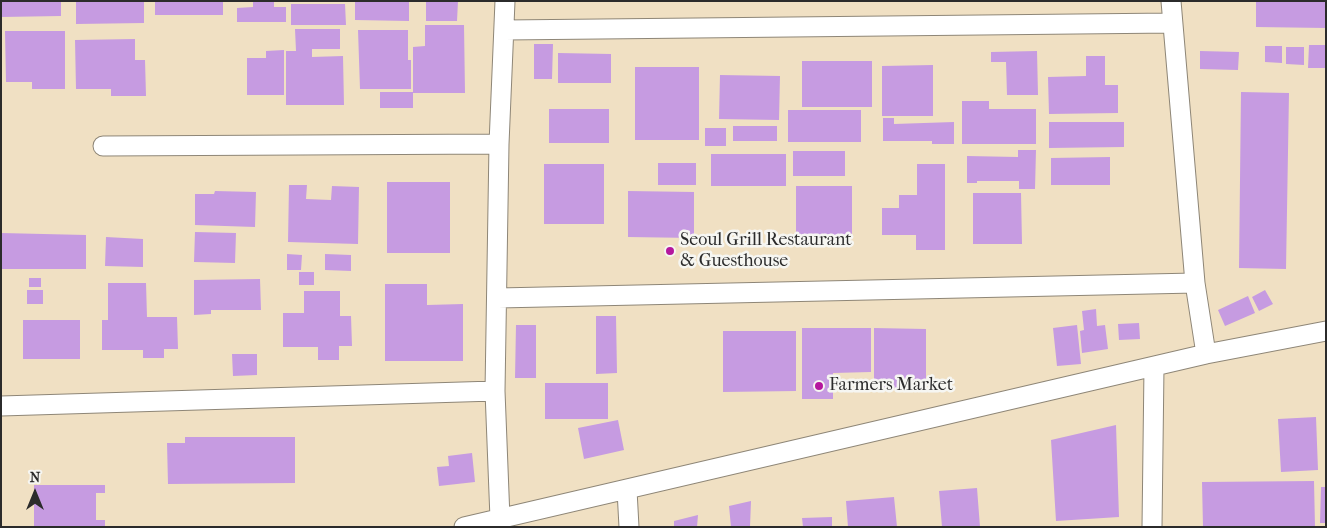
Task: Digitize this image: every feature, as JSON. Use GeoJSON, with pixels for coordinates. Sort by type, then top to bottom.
{"type":"FeatureCollection","features":[{"type":"Feature","properties":{"kind":"street"},"geometry":{"type":"LineString","coordinates":[[500,519],[495,391],[505,1]]}},
{"type":"Feature","properties":{"kind":"street"},"geometry":{"type":"LineString","coordinates":[[1171,1],[1195,284],[1206,354]]}},
{"type":"Feature","properties":{"kind":"street"},"geometry":{"type":"LineString","coordinates":[[505,30],[1172,23]]}},
{"type":"Feature","properties":{"kind":"street"},"geometry":{"type":"LineString","coordinates":[[103,146],[500,144]]}},
{"type":"Feature","properties":{"kind":"street"},"geometry":{"type":"LineString","coordinates":[[498,298],[1195,284]]}},
{"type":"Feature","properties":{"kind":"street"},"geometry":{"type":"LineString","coordinates":[[464,527],[1206,354],[1326,331]]}},
{"type":"Feature","properties":{"kind":"street"},"geometry":{"type":"LineString","coordinates":[[1152,527],[1154,367]]}},
{"type":"Feature","properties":{"kind":"street"},"geometry":{"type":"LineString","coordinates":[[1,406],[495,391]]}},
{"type":"Feature","properties":{"kind":"street"},"geometry":{"type":"LineString","coordinates":[[627,490],[629,527]]}},
{"type":"Feature","properties":{"kind":"building"},"geometry":{"type":"Polygon","coordinates":[[[1,1],[61,1],[61,16],[1,17],[1,1]]]}},
{"type":"Feature","properties":{"kind":"building"},"geometry":{"type":"Polygon","coordinates":[[[76,1],[144,1],[144,23],[76,24],[76,1]]]}},
{"type":"Feature","properties":{"kind":"building"},"geometry":{"type":"Polygon","coordinates":[[[155,1],[223,1],[223,15],[155,15],[155,1]]]}},
{"type":"Feature","properties":{"kind":"building"},"geometry":{"type":"Polygon","coordinates":[[[253,1],[274,1],[274,7],[286,7],[286,22],[237,22],[237,8],[253,7],[253,1]]]}},
{"type":"Feature","properties":{"kind":"building"},"geometry":{"type":"Polygon","coordinates":[[[355,1],[409,1],[409,21],[355,20],[355,1]]]}},
{"type":"Feature","properties":{"kind":"building"},"geometry":{"type":"Polygon","coordinates":[[[426,1],[458,1],[457,21],[426,21],[426,1]]]}},
{"type":"Feature","properties":{"kind":"building"},"geometry":{"type":"Polygon","coordinates":[[[1256,1],[1326,1],[1326,28],[1256,27],[1256,1]]]}},
{"type":"Feature","properties":{"kind":"building"},"geometry":{"type":"Polygon","coordinates":[[[291,4],[345,4],[346,25],[291,25],[291,4]]]}},
{"type":"Feature","properties":{"kind":"building"},"geometry":{"type":"Polygon","coordinates":[[[425,25],[464,25],[465,93],[413,93],[413,47],[425,46],[425,25]]]}},
{"type":"Feature","properties":{"kind":"building"},"geometry":{"type":"Polygon","coordinates":[[[295,29],[340,29],[340,49],[312,49],[312,57],[343,56],[344,105],[286,105],[286,51],[296,51],[295,29]]]}},
{"type":"Feature","properties":{"kind":"building"},"geometry":{"type":"Polygon","coordinates":[[[358,30],[408,30],[408,60],[411,60],[411,89],[360,89],[358,30]]]}},
{"type":"Feature","properties":{"kind":"building"},"geometry":{"type":"Polygon","coordinates":[[[5,31],[65,31],[65,89],[32,89],[32,82],[6,82],[5,31]]]}},
{"type":"Feature","properties":{"kind":"building"},"geometry":{"type":"Polygon","coordinates":[[[135,39],[135,60],[145,60],[146,96],[111,96],[111,89],[76,89],[75,40],[135,39]]]}},
{"type":"Feature","properties":{"kind":"building"},"geometry":{"type":"Polygon","coordinates":[[[534,44],[553,44],[552,79],[534,79],[534,44]]]}},
{"type":"Feature","properties":{"kind":"building"},"geometry":{"type":"Polygon","coordinates":[[[1309,45],[1326,45],[1326,68],[1308,68],[1309,45]]]}},
{"type":"Feature","properties":{"kind":"building"},"geometry":{"type":"Polygon","coordinates":[[[1265,46],[1282,46],[1282,63],[1265,62],[1265,46]]]}},
{"type":"Feature","properties":{"kind":"building"},"geometry":{"type":"Polygon","coordinates":[[[1286,47],[1304,47],[1304,65],[1286,64],[1286,47]]]}},
{"type":"Feature","properties":{"kind":"building"},"geometry":{"type":"Polygon","coordinates":[[[284,50],[284,95],[247,95],[247,58],[266,58],[266,51],[284,50]]]}},
{"type":"Feature","properties":{"kind":"building"},"geometry":{"type":"Polygon","coordinates":[[[1037,51],[1038,95],[1007,95],[1006,62],[991,62],[991,52],[1037,51]]]}},
{"type":"Feature","properties":{"kind":"building"},"geometry":{"type":"Polygon","coordinates":[[[1200,51],[1239,52],[1238,70],[1200,69],[1200,51]]]}},
{"type":"Feature","properties":{"kind":"building"},"geometry":{"type":"Polygon","coordinates":[[[558,53],[611,54],[611,83],[558,83],[558,53]]]}},
{"type":"Feature","properties":{"kind":"building"},"geometry":{"type":"Polygon","coordinates":[[[1086,56],[1105,56],[1105,85],[1118,85],[1118,113],[1049,114],[1048,77],[1086,76],[1086,56]]]}},
{"type":"Feature","properties":{"kind":"building"},"geometry":{"type":"Polygon","coordinates":[[[802,61],[872,61],[872,107],[802,107],[802,61]]]}},
{"type":"Feature","properties":{"kind":"building"},"geometry":{"type":"Polygon","coordinates":[[[933,65],[933,116],[882,116],[882,66],[933,65]]]}},
{"type":"Feature","properties":{"kind":"building"},"geometry":{"type":"Polygon","coordinates":[[[635,67],[699,67],[699,140],[635,140],[635,67]]]}},
{"type":"Feature","properties":{"kind":"building"},"geometry":{"type":"Polygon","coordinates":[[[720,75],[780,76],[779,120],[719,119],[720,75]]]}},
{"type":"Feature","properties":{"kind":"building"},"geometry":{"type":"Polygon","coordinates":[[[380,92],[413,92],[413,108],[380,108],[380,92]]]}},
{"type":"Feature","properties":{"kind":"building"},"geometry":{"type":"Polygon","coordinates":[[[1241,92],[1289,93],[1286,269],[1239,268],[1241,92]]]}},
{"type":"Feature","properties":{"kind":"building"},"geometry":{"type":"Polygon","coordinates":[[[962,101],[989,101],[989,109],[1036,109],[1036,144],[962,144],[962,101]]]}},
{"type":"Feature","properties":{"kind":"building"},"geometry":{"type":"Polygon","coordinates":[[[549,109],[609,109],[609,143],[549,143],[549,109]]]}},
{"type":"Feature","properties":{"kind":"building"},"geometry":{"type":"Polygon","coordinates":[[[788,110],[861,110],[861,142],[788,142],[788,110]]]}},
{"type":"Feature","properties":{"kind":"building"},"geometry":{"type":"Polygon","coordinates":[[[883,118],[894,118],[894,124],[954,122],[954,144],[932,144],[932,141],[883,141],[883,118]]]}},
{"type":"Feature","properties":{"kind":"building"},"geometry":{"type":"Polygon","coordinates":[[[1049,122],[1124,122],[1124,147],[1049,148],[1049,122]]]}},
{"type":"Feature","properties":{"kind":"building"},"geometry":{"type":"Polygon","coordinates":[[[733,126],[777,126],[777,141],[733,141],[733,126]]]}},
{"type":"Feature","properties":{"kind":"building"},"geometry":{"type":"Polygon","coordinates":[[[705,128],[726,128],[726,146],[705,146],[705,128]]]}},
{"type":"Feature","properties":{"kind":"building"},"geometry":{"type":"Polygon","coordinates":[[[1018,150],[1036,150],[1035,189],[1019,189],[1019,181],[977,181],[977,183],[967,183],[967,156],[1018,157],[1018,150]]]}},
{"type":"Feature","properties":{"kind":"building"},"geometry":{"type":"Polygon","coordinates":[[[793,151],[845,151],[845,176],[793,176],[793,151]]]}},
{"type":"Feature","properties":{"kind":"building"},"geometry":{"type":"Polygon","coordinates":[[[711,154],[786,154],[786,186],[711,186],[711,154]]]}},
{"type":"Feature","properties":{"kind":"building"},"geometry":{"type":"Polygon","coordinates":[[[1110,157],[1110,185],[1051,185],[1051,158],[1110,157]]]}},
{"type":"Feature","properties":{"kind":"building"},"geometry":{"type":"Polygon","coordinates":[[[658,163],[696,163],[696,185],[658,185],[658,163]]]}},
{"type":"Feature","properties":{"kind":"building"},"geometry":{"type":"Polygon","coordinates":[[[544,164],[604,164],[604,224],[544,224],[544,164]]]}},
{"type":"Feature","properties":{"kind":"building"},"geometry":{"type":"Polygon","coordinates":[[[917,164],[945,164],[945,250],[916,250],[916,235],[882,235],[882,208],[899,208],[899,195],[917,195],[917,164]]]}},
{"type":"Feature","properties":{"kind":"building"},"geometry":{"type":"Polygon","coordinates":[[[387,182],[450,182],[450,253],[387,253],[387,182]]]}},
{"type":"Feature","properties":{"kind":"building"},"geometry":{"type":"Polygon","coordinates":[[[289,185],[307,185],[306,199],[331,200],[332,186],[359,187],[358,244],[288,242],[289,185]]]}},
{"type":"Feature","properties":{"kind":"building"},"geometry":{"type":"Polygon","coordinates":[[[796,186],[852,186],[852,239],[796,240],[796,186]]]}},
{"type":"Feature","properties":{"kind":"building"},"geometry":{"type":"Polygon","coordinates":[[[215,191],[256,192],[255,227],[195,225],[195,194],[214,194],[215,191]]]}},
{"type":"Feature","properties":{"kind":"building"},"geometry":{"type":"Polygon","coordinates":[[[628,191],[694,192],[694,238],[628,237],[628,191]]]}},
{"type":"Feature","properties":{"kind":"building"},"geometry":{"type":"Polygon","coordinates":[[[973,193],[1021,193],[1022,244],[973,244],[973,193]]]}},
{"type":"Feature","properties":{"kind":"building"},"geometry":{"type":"Polygon","coordinates":[[[195,232],[236,233],[235,263],[194,262],[195,232]]]}},
{"type":"Feature","properties":{"kind":"building"},"geometry":{"type":"Polygon","coordinates":[[[1,233],[86,235],[86,269],[1,269],[1,233]]]}},
{"type":"Feature","properties":{"kind":"building"},"geometry":{"type":"Polygon","coordinates":[[[106,237],[143,239],[143,267],[105,266],[106,237]]]}},
{"type":"Feature","properties":{"kind":"building"},"geometry":{"type":"Polygon","coordinates":[[[287,254],[302,255],[301,270],[287,270],[287,254]]]}},
{"type":"Feature","properties":{"kind":"building"},"geometry":{"type":"Polygon","coordinates":[[[325,254],[351,255],[351,271],[325,270],[325,254]]]}},
{"type":"Feature","properties":{"kind":"building"},"geometry":{"type":"Polygon","coordinates":[[[299,272],[314,272],[314,285],[299,285],[299,272]]]}},
{"type":"Feature","properties":{"kind":"building"},"geometry":{"type":"Polygon","coordinates":[[[29,278],[41,278],[41,287],[29,287],[29,278]]]}},
{"type":"Feature","properties":{"kind":"building"},"geometry":{"type":"Polygon","coordinates":[[[260,279],[261,310],[211,310],[211,314],[194,315],[194,280],[260,279]]]}},
{"type":"Feature","properties":{"kind":"building"},"geometry":{"type":"Polygon","coordinates":[[[108,283],[146,283],[147,317],[177,317],[178,349],[164,349],[164,358],[143,358],[143,350],[102,350],[102,320],[108,320],[108,283]]]}},
{"type":"Feature","properties":{"kind":"building"},"geometry":{"type":"Polygon","coordinates":[[[385,284],[427,284],[427,305],[463,304],[463,361],[385,361],[385,284]]]}},
{"type":"Feature","properties":{"kind":"building"},"geometry":{"type":"Polygon","coordinates":[[[27,290],[43,290],[43,304],[27,304],[27,290]]]}},
{"type":"Feature","properties":{"kind":"building"},"geometry":{"type":"Polygon","coordinates":[[[1265,290],[1273,304],[1259,311],[1252,297],[1265,290]]]}},
{"type":"Feature","properties":{"kind":"building"},"geometry":{"type":"Polygon","coordinates":[[[304,291],[340,291],[340,316],[351,316],[352,346],[339,346],[339,360],[318,360],[318,347],[283,347],[283,313],[304,313],[304,291]]]}},
{"type":"Feature","properties":{"kind":"building"},"geometry":{"type":"Polygon","coordinates":[[[1248,296],[1255,313],[1225,326],[1218,310],[1248,296]]]}},
{"type":"Feature","properties":{"kind":"building"},"geometry":{"type":"Polygon","coordinates":[[[1096,309],[1097,326],[1105,325],[1108,349],[1082,353],[1080,331],[1084,330],[1082,311],[1096,309]]]}},
{"type":"Feature","properties":{"kind":"building"},"geometry":{"type":"Polygon","coordinates":[[[596,316],[616,316],[617,373],[596,374],[596,316]]]}},
{"type":"Feature","properties":{"kind":"building"},"geometry":{"type":"Polygon","coordinates":[[[23,320],[80,320],[80,359],[23,359],[23,320]]]}},
{"type":"Feature","properties":{"kind":"building"},"geometry":{"type":"Polygon","coordinates":[[[1139,323],[1140,339],[1119,340],[1118,324],[1139,323]]]}},
{"type":"Feature","properties":{"kind":"building"},"geometry":{"type":"Polygon","coordinates":[[[516,325],[536,325],[536,378],[515,378],[516,325]]]}},
{"type":"Feature","properties":{"kind":"building"},"geometry":{"type":"Polygon","coordinates":[[[1077,325],[1081,364],[1057,366],[1053,328],[1077,325]]]}},
{"type":"Feature","properties":{"kind":"building"},"geometry":{"type":"Polygon","coordinates":[[[802,328],[871,328],[871,372],[833,373],[833,399],[802,399],[802,328]]]}},
{"type":"Feature","properties":{"kind":"building"},"geometry":{"type":"Polygon","coordinates":[[[874,328],[926,329],[926,389],[874,388],[874,328]]]}},
{"type":"Feature","properties":{"kind":"building"},"geometry":{"type":"Polygon","coordinates":[[[723,331],[796,331],[796,391],[723,392],[723,331]]]}},
{"type":"Feature","properties":{"kind":"building"},"geometry":{"type":"Polygon","coordinates":[[[232,354],[257,354],[257,375],[233,376],[232,354]]]}},
{"type":"Feature","properties":{"kind":"building"},"geometry":{"type":"Polygon","coordinates":[[[545,383],[608,383],[608,419],[545,419],[545,383]]]}},
{"type":"Feature","properties":{"kind":"building"},"geometry":{"type":"Polygon","coordinates":[[[1316,417],[1318,470],[1281,472],[1278,419],[1316,417]]]}},
{"type":"Feature","properties":{"kind":"building"},"geometry":{"type":"Polygon","coordinates":[[[618,420],[624,450],[584,459],[578,428],[618,420]]]}},
{"type":"Feature","properties":{"kind":"building"},"geometry":{"type":"Polygon","coordinates":[[[1116,425],[1119,517],[1056,521],[1051,440],[1116,425]]]}},
{"type":"Feature","properties":{"kind":"building"},"geometry":{"type":"Polygon","coordinates":[[[185,437],[295,437],[295,483],[168,484],[167,443],[185,443],[185,437]]]}},
{"type":"Feature","properties":{"kind":"building"},"geometry":{"type":"Polygon","coordinates":[[[472,453],[475,482],[439,486],[437,467],[449,466],[448,456],[472,453]]]}},
{"type":"Feature","properties":{"kind":"building"},"geometry":{"type":"Polygon","coordinates":[[[1314,481],[1315,527],[1203,527],[1202,482],[1314,481]]]}},
{"type":"Feature","properties":{"kind":"building"},"geometry":{"type":"Polygon","coordinates":[[[34,485],[105,485],[105,493],[96,493],[96,520],[105,520],[105,527],[34,527],[34,485]]]}},
{"type":"Feature","properties":{"kind":"building"},"geometry":{"type":"Polygon","coordinates":[[[1321,487],[1326,487],[1326,523],[1320,523],[1321,487]]]}},
{"type":"Feature","properties":{"kind":"building"},"geometry":{"type":"Polygon","coordinates":[[[977,488],[980,527],[942,527],[939,491],[977,488]]]}},
{"type":"Feature","properties":{"kind":"building"},"geometry":{"type":"Polygon","coordinates":[[[894,497],[897,527],[848,527],[846,501],[894,497]]]}},
{"type":"Feature","properties":{"kind":"building"},"geometry":{"type":"Polygon","coordinates":[[[751,501],[750,527],[731,527],[729,506],[751,501]]]}},
{"type":"Feature","properties":{"kind":"building"},"geometry":{"type":"Polygon","coordinates":[[[698,515],[697,527],[674,527],[674,521],[698,515]]]}},
{"type":"Feature","properties":{"kind":"building"},"geometry":{"type":"Polygon","coordinates":[[[832,517],[832,527],[803,527],[802,518],[832,517]]]}},
{"type":"Feature","properties":{"kind":"place","name":"Seoul Grill Restaurant & Guesthouse"},"geometry":{"type":"Point","coordinates":[670,251]}},
{"type":"Feature","properties":{"kind":"place","name":"Farmers Market"},"geometry":{"type":"Point","coordinates":[819,386]}}]}
